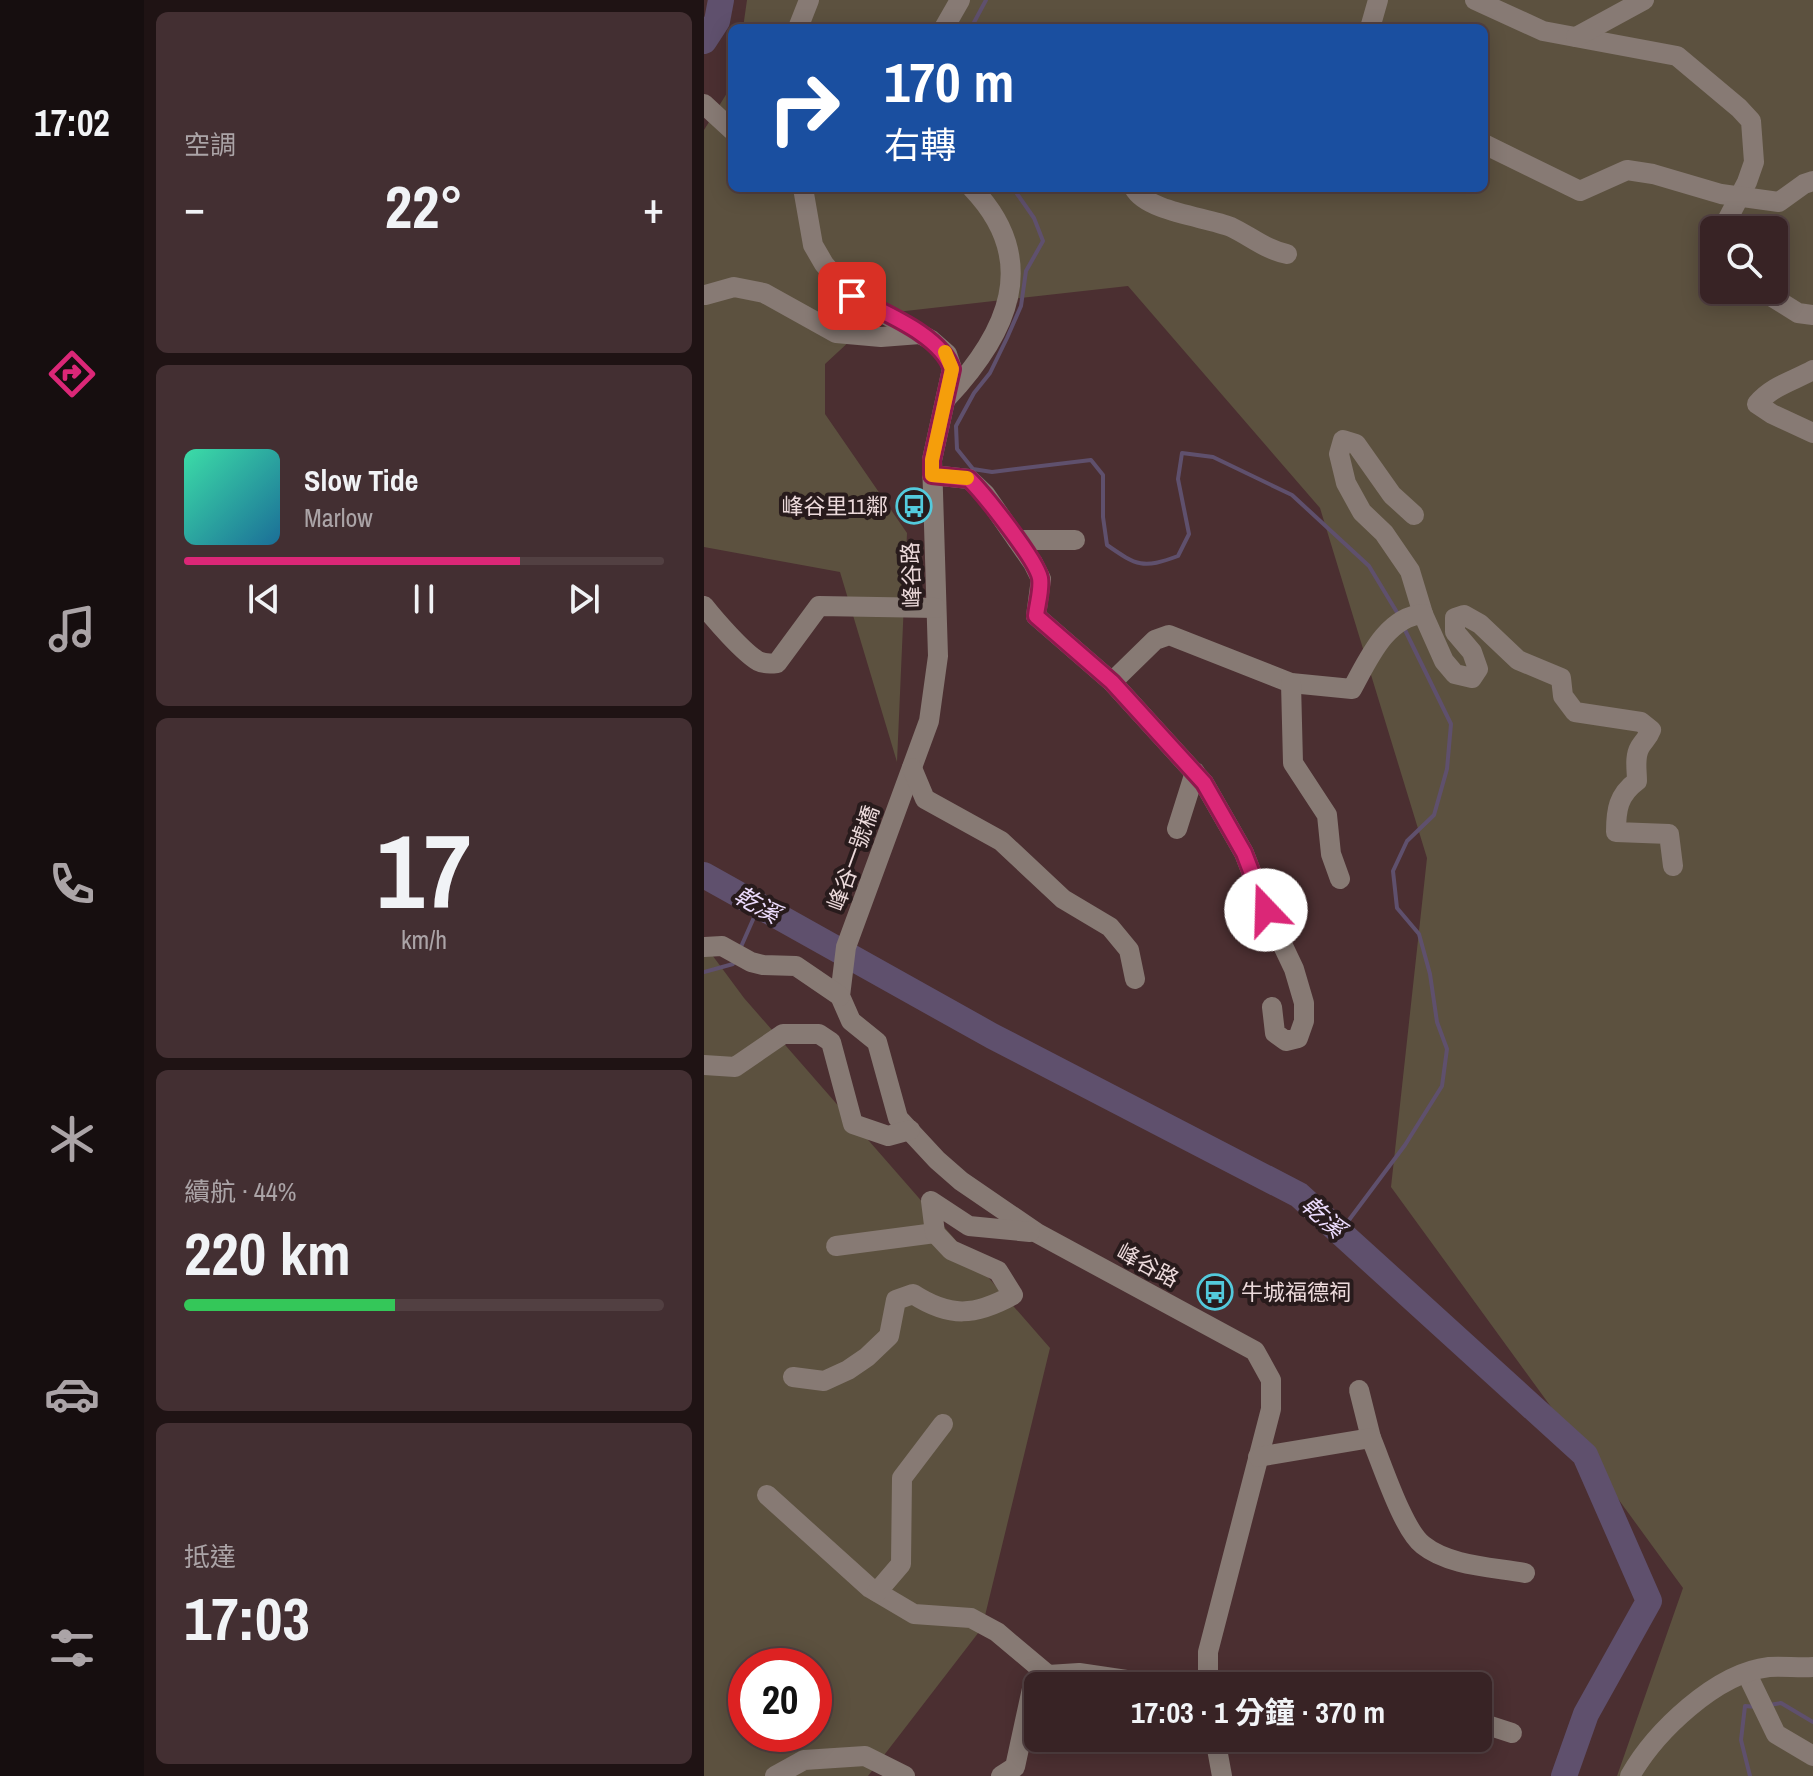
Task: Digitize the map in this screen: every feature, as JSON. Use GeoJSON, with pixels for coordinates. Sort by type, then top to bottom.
{"type":"FeatureCollection","features":[{"type":"Feature","properties":{"kind":"street"},"geometry":{"type":"LineString","coordinates":[[800,24],[809,0]]}},
{"type":"Feature","properties":{"kind":"street"},"geometry":{"type":"LineString","coordinates":[[946,24],[960,0]]}},
{"type":"Feature","properties":{"kind":"street"},"geometry":{"type":"LineString","coordinates":[[1371,24],[1378,0]]}},
{"type":"Feature","properties":{"kind":"street"},"geometry":{"type":"LineString","coordinates":[[1475,0],[1543,31],[1677,56],[1739,108],[1751,121],[1754,162],[1729,216]]}},
{"type":"Feature","properties":{"kind":"street"},"geometry":{"type":"LineString","coordinates":[[1576,37],[1644,0]]}},
{"type":"Feature","properties":{"kind":"street"},"geometry":{"type":"LineString","coordinates":[[1488,146],[1580,191],[1627,170],[1653,174],[1721,194],[1779,202],[1813,181]]}},
{"type":"Feature","properties":{"kind":"street","name":"峰谷路"},"geometry":{"type":"LineString","coordinates":[[800,192],[813,245],[824,264],[852,296],[921,334],[947,354],[952,369],[932,460],[938,656],[929,721],[908,777]]}},
{"type":"Feature","properties":{"kind":"street"},"geometry":{"type":"LineString","coordinates":[[944,401],[974,369],[1009,304],[1011,257],[998,220],[975,192]]}},
{"type":"Feature","properties":{"kind":"street"},"geometry":{"type":"LineString","coordinates":[[1136,192],[1138,197],[1187,217],[1231,228],[1274,251],[1287,254]]}},
{"type":"Feature","properties":{"kind":"street"},"geometry":{"type":"LineString","coordinates":[[705,295],[734,287],[764,293],[836,333],[881,337],[921,334]]}},
{"type":"Feature","properties":{"kind":"street"},"geometry":{"type":"LineString","coordinates":[[1784,304],[1798,313],[1813,315]]}},
{"type":"Feature","properties":{"kind":"street"},"geometry":{"type":"LineString","coordinates":[[1813,370],[1772,390],[1757,404],[1813,433]]}},
{"type":"Feature","properties":{"kind":"street"},"geometry":{"type":"LineString","coordinates":[[1414,515],[1392,495],[1356,444],[1343,440],[1339,454],[1346,483],[1362,512],[1384,533],[1410,571],[1409,619],[1455,674],[1472,678],[1478,669],[1472,652],[1455,632],[1455,618],[1464,615],[1480,624],[1518,660],[1561,678],[1563,696],[1575,712],[1641,722],[1651,730],[1636,758],[1637,781],[1626,789],[1619,801],[1616,832],[1669,834],[1673,866]]}},
{"type":"Feature","properties":{"kind":"street"},"geometry":{"type":"LineString","coordinates":[[932,475],[969,479],[985,494],[1041,579],[1036,616],[1112,682],[1204,783],[1244,853],[1294,969],[1304,1003],[1304,1021],[1298,1038],[1286,1041],[1275,1033],[1272,1007]]}},
{"type":"Feature","properties":{"kind":"street"},"geometry":{"type":"LineString","coordinates":[[1017,540],[1075,540]]}},
{"type":"Feature","properties":{"kind":"street"},"geometry":{"type":"LineString","coordinates":[[704,606],[758,661],[769,664],[777,663],[819,606],[936,608]]}},
{"type":"Feature","properties":{"kind":"street"},"geometry":{"type":"LineString","coordinates":[[1112,682],[1155,640],[1169,635],[1291,683],[1352,689],[1380,640],[1409,619]]}},
{"type":"Feature","properties":{"kind":"street"},"geometry":{"type":"LineString","coordinates":[[1291,683],[1293,763],[1327,815],[1331,854],[1340,879]]}},
{"type":"Feature","properties":{"kind":"street"},"geometry":{"type":"LineString","coordinates":[[1177,829],[1195,772]]}},
{"type":"Feature","properties":{"kind":"street"},"geometry":{"type":"LineString","coordinates":[[908,777],[925,799],[1001,841],[1063,899],[1110,927],[1129,950],[1135,979]]}},
{"type":"Feature","properties":{"kind":"street","name":"峰谷一號橋"},"geometry":{"type":"LineString","coordinates":[[840,996],[846,947],[908,777]]}},
{"type":"Feature","properties":{"kind":"street"},"geometry":{"type":"LineString","coordinates":[[704,947],[722,946],[763,965],[796,966],[840,996]]}},
{"type":"Feature","properties":{"kind":"street","name":"峰谷路"},"geometry":{"type":"LineString","coordinates":[[840,996],[851,1021],[877,1042],[898,1118],[961,1181],[1037,1233],[1255,1351],[1271,1380],[1271,1409],[1213,1627],[1208,1672]]}},
{"type":"Feature","properties":{"kind":"street"},"geometry":{"type":"LineString","coordinates":[[704,1065],[735,1067],[783,1034],[819,1034],[831,1042],[853,1124],[888,1136],[910,1130]]}},
{"type":"Feature","properties":{"kind":"street"},"geometry":{"type":"LineString","coordinates":[[793,1377],[824,1381],[867,1357],[889,1336],[896,1300],[913,1294],[931,1306],[963,1312],[986,1310],[1013,1295],[998,1271],[951,1250],[935,1233],[931,1201],[969,1226],[1037,1233]]}},
{"type":"Feature","properties":{"kind":"street"},"geometry":{"type":"LineString","coordinates":[[836,1246],[935,1233]]}},
{"type":"Feature","properties":{"kind":"street"},"geometry":{"type":"LineString","coordinates":[[1359,1390],[1371,1438],[1406,1522],[1422,1545],[1449,1559],[1525,1573]]}},
{"type":"Feature","properties":{"kind":"street"},"geometry":{"type":"LineString","coordinates":[[877,1592],[901,1564],[902,1478],[943,1424]]}},
{"type":"Feature","properties":{"kind":"street"},"geometry":{"type":"LineString","coordinates":[[1258,1457],[1371,1438]]}},
{"type":"Feature","properties":{"kind":"street"},"geometry":{"type":"LineString","coordinates":[[767,1495],[877,1592],[914,1614],[971,1618],[997,1632],[1044,1672]]}},
{"type":"Feature","properties":{"kind":"street"},"geometry":{"type":"LineString","coordinates":[[1630,1776],[1653,1740],[1729,1680],[1768,1667],[1813,1667]]}},
{"type":"Feature","properties":{"kind":"street"},"geometry":{"type":"LineString","coordinates":[[1747,1674],[1776,1734],[1813,1756]]}},
{"type":"Feature","properties":{"kind":"street"},"geometry":{"type":"LineString","coordinates":[[1001,1776],[1015,1767],[1024,1726]]}},
{"type":"Feature","properties":{"kind":"street"},"geometry":{"type":"LineString","coordinates":[[1492,1727],[1512,1733]]}},
{"type":"Feature","properties":{"kind":"street"},"geometry":{"type":"LineString","coordinates":[[1218,1752],[1222,1776]]}},
{"type":"Feature","properties":{"kind":"street"},"geometry":{"type":"LineString","coordinates":[[775,1776],[804,1760],[865,1756],[905,1776]]}},
{"type":"Feature","properties":{"kind":"shaded area"},"geometry":{"type":"Polygon","coordinates":[[[747,0],[1813,0],[1813,1776],[1617,1776],[1683,1588],[1391,1187],[1427,858],[1320,508],[1128,286],[879,314],[825,364],[825,414],[907,533],[897,762],[840,572],[704,547],[704,130],[728,91],[728,192],[1488,192],[1488,24],[744,24],[747,0]]]}},
{"type":"Feature","properties":{"kind":"shaded area"},"geometry":{"type":"Polygon","coordinates":[[[704,944],[744,998],[1050,1348],[982,1628],[868,1776],[704,1776],[704,944]]]}},
{"type":"Feature","properties":{"kind":"waterway","name":"乾溪"},"geometry":{"type":"LineString","coordinates":[[704,41],[717,21],[721,0]]}},
{"type":"Feature","properties":{"kind":"waterway"},"geometry":{"type":"LineString","coordinates":[[973,24],[986,0]]}},
{"type":"Feature","properties":{"kind":"waterway"},"geometry":{"type":"LineString","coordinates":[[1016,192],[1034,218],[1043,241],[1026,271],[1021,306],[1007,338],[990,373],[974,393],[956,426],[957,449],[973,469],[992,472],[1091,460],[1103,475],[1107,545],[1133,561],[1148,564],[1178,556],[1189,534],[1178,479],[1182,453],[1213,457],[1292,495],[1369,566],[1398,614]]}},
{"type":"Feature","properties":{"kind":"waterway"},"geometry":{"type":"LineString","coordinates":[[1340,1232],[1405,1145],[1442,1086],[1447,1049],[1437,1022],[1430,974],[1419,934],[1397,908],[1393,871],[1407,841],[1434,815],[1447,769],[1451,724],[1403,626]]}},
{"type":"Feature","properties":{"kind":"waterway","name":"乾溪"},"geometry":{"type":"LineString","coordinates":[[704,875],[992,1036],[1299,1195],[1585,1455],[1649,1601],[1586,1714],[1564,1776]]}},
{"type":"Feature","properties":{"kind":"waterway"},"geometry":{"type":"LineString","coordinates":[[740,949],[759,906]]}},
{"type":"Feature","properties":{"kind":"waterway"},"geometry":{"type":"LineString","coordinates":[[704,972],[735,961]]}},
{"type":"Feature","properties":{"kind":"waterway"},"geometry":{"type":"LineString","coordinates":[[1769,1705],[1781,1703],[1813,1722]]}},
{"type":"Feature","properties":{"kind":"waterway"},"geometry":{"type":"LineString","coordinates":[[1750,1776],[1741,1740],[1745,1706],[1757,1707]]}},
{"type":"Feature","properties":{"kind":"slow traffic"},"geometry":{"type":"LineString","coordinates":[[945,352],[952,369],[932,460],[932,475],[967,478]]}},
{"type":"Feature","properties":{"kind":"place","name":"峰谷里11鄰"},"geometry":{"type":"Point","coordinates":[914,506]}},
{"type":"Feature","properties":{"kind":"place","name":"牛城福德祠"},"geometry":{"type":"Point","coordinates":[1215,1292]}},
{"type":"Feature","properties":{"kind":"route"},"geometry":{"type":"LineString","coordinates":[[852,296],[931,340],[947,354],[952,369],[932,460],[932,475],[969,479],[985,494],[1041,579],[1036,616],[1112,682],[1204,783],[1244,853],[1266,910]]}}]}
